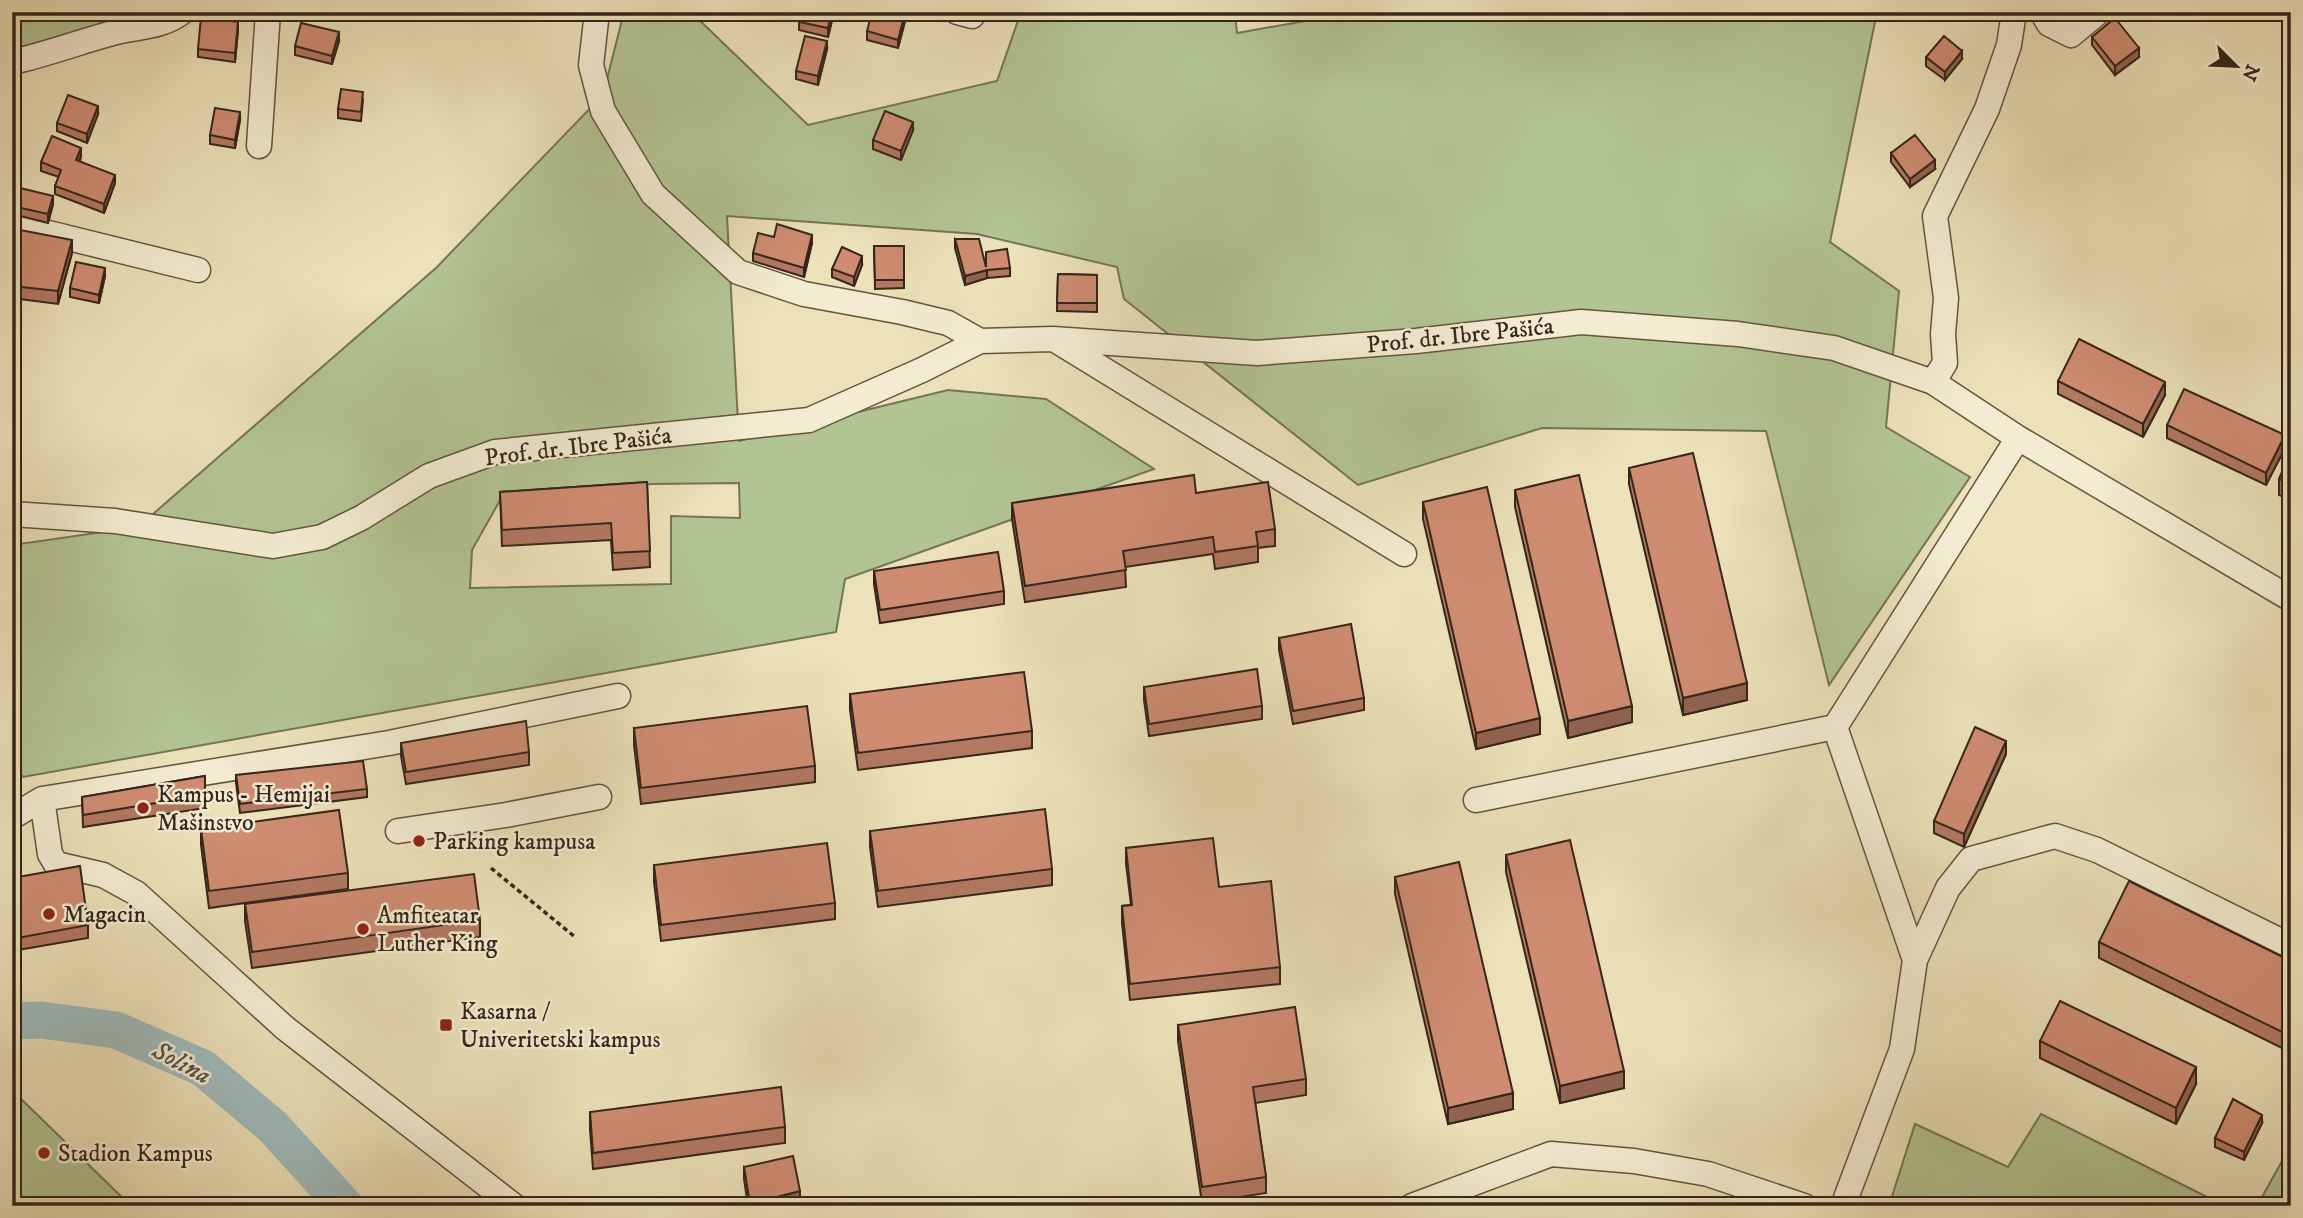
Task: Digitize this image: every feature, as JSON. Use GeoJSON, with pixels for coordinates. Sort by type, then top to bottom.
{"type":"FeatureCollection","features":[{"type":"Feature","properties":{"kind":"street"},"geometry":{"type":"LineString","coordinates":[[12,62],[47,55],[111,33],[174,19],[183,12]]}},
{"type":"Feature","properties":{"kind":"street"},"geometry":{"type":"LineString","coordinates":[[259,146],[268,12]]}},
{"type":"Feature","properties":{"kind":"street"},"geometry":{"type":"LineString","coordinates":[[597,12],[591,65],[603,111],[653,194],[738,272],[804,294],[948,323],[980,341]]}},
{"type":"Feature","properties":{"kind":"street"},"geometry":{"type":"LineString","coordinates":[[1933,382],[1945,363],[1943,334],[1946,298],[1935,216],[1987,108],[2009,45],[2014,12]]}},
{"type":"Feature","properties":{"kind":"street"},"geometry":{"type":"LineString","coordinates":[[2042,12],[2049,24],[2071,35],[2096,14]]}},
{"type":"Feature","properties":{"kind":"street"},"geometry":{"type":"LineString","coordinates":[[12,224],[198,270]]}},
{"type":"Feature","properties":{"kind":"street","name":"Prof. dr. Ibre Pašića"},"geometry":{"type":"LineString","coordinates":[[12,514],[115,521],[273,546],[322,537],[361,518],[429,476],[495,452],[809,420],[980,341],[1053,339],[1257,353],[1416,341],[1581,322],[1738,334],[1834,348],[1933,382],[2018,438],[2291,599]]}},
{"type":"Feature","properties":{"kind":"street"},"geometry":{"type":"LineString","coordinates":[[1053,339],[1404,554]]}},
{"type":"Feature","properties":{"kind":"street"},"geometry":{"type":"LineString","coordinates":[[1476,800],[1835,727],[2018,438]]}},
{"type":"Feature","properties":{"kind":"street"},"geometry":{"type":"LineString","coordinates":[[12,817],[42,799],[389,743],[618,696]]}},
{"type":"Feature","properties":{"kind":"street"},"geometry":{"type":"LineString","coordinates":[[1835,727],[1915,960]]}},
{"type":"Feature","properties":{"kind":"street"},"geometry":{"type":"LineString","coordinates":[[398,831],[506,815],[599,797]]}},
{"type":"Feature","properties":{"kind":"street"},"geometry":{"type":"LineString","coordinates":[[42,799],[50,854],[56,864],[103,875],[136,892],[285,1028],[514,1206]]}},
{"type":"Feature","properties":{"kind":"street"},"geometry":{"type":"LineString","coordinates":[[1843,1206],[1902,1049],[1915,960],[1948,888],[1972,859],[2055,836],[2097,850],[2291,946]]}},
{"type":"Feature","properties":{"kind":"street"},"geometry":{"type":"LineString","coordinates":[[1412,1206],[1551,1154],[1634,1161],[1707,1174],[1804,1206]]}},
{"type":"Feature","properties":{"kind":"path"},"geometry":{"type":"LineString","coordinates":[[491,868],[575,937]]}},
{"type":"Feature","properties":{"kind":"green space"},"geometry":{"type":"Polygon","coordinates":[[[12,12],[182,12],[12,62],[12,12]]]}},
{"type":"Feature","properties":{"kind":"green space"},"geometry":{"type":"Polygon","coordinates":[[[624,12],[691,12],[808,125],[997,81],[1021,12],[1235,12],[1237,33],[1356,12],[1877,12],[1830,242],[1899,291],[1886,427],[1970,477],[1829,685],[1766,431],[1542,428],[1358,485],[1124,299],[1117,267],[977,234],[727,216],[739,441],[948,390],[1046,399],[1154,469],[845,579],[836,632],[23,777],[12,761],[12,545],[138,527],[436,268],[603,95],[624,12]],[[739,483],[653,484],[503,495],[472,550],[470,588],[671,584],[671,516],[740,518],[739,483]]]}},
{"type":"Feature","properties":{"kind":"green space","name":"Stadion Kampus"},"geometry":{"type":"Polygon","coordinates":[[[17,1095],[131,1206],[12,1206],[12,1100],[17,1095]]]}},
{"type":"Feature","properties":{"kind":"green space"},"geometry":{"type":"Polygon","coordinates":[[[2041,1114],[2225,1206],[1889,1206],[1915,1124],[2008,1167],[2041,1114]]]}},
{"type":"Feature","properties":{"kind":"green space"},"geometry":{"type":"Polygon","coordinates":[[[2291,1145],[2291,1206],[2257,1206],[2291,1145]]]}},
{"type":"Feature","properties":{"kind":"building"},"geometry":{"type":"Polygon","coordinates":[[[801,12],[832,12],[828,28],[799,22],[801,12]]]}},
{"type":"Feature","properties":{"kind":"building"},"geometry":{"type":"Polygon","coordinates":[[[872,12],[905,13],[898,40],[867,31],[872,12]]]}},
{"type":"Feature","properties":{"kind":"building"},"geometry":{"type":"Polygon","coordinates":[[[201,17],[238,22],[235,53],[198,49],[201,17]]]}},
{"type":"Feature","properties":{"kind":"building"},"geometry":{"type":"Polygon","coordinates":[[[2115,18],[2139,48],[2115,66],[2092,37],[2115,18]]]}},
{"type":"Feature","properties":{"kind":"building"},"geometry":{"type":"Polygon","coordinates":[[[301,23],[339,32],[332,56],[295,46],[301,23]]]}},
{"type":"Feature","properties":{"kind":"building"},"geometry":{"type":"Polygon","coordinates":[[[805,36],[827,41],[818,76],[796,71],[805,36]]]}},
{"type":"Feature","properties":{"kind":"building"},"geometry":{"type":"Polygon","coordinates":[[[1944,36],[1962,51],[1945,72],[1926,57],[1944,36]]]}},
{"type":"Feature","properties":{"kind":"building"},"geometry":{"type":"Polygon","coordinates":[[[341,89],[363,92],[361,112],[338,109],[341,89]]]}},
{"type":"Feature","properties":{"kind":"building"},"geometry":{"type":"Polygon","coordinates":[[[68,95],[98,106],[87,134],[57,123],[68,95]]]}},
{"type":"Feature","properties":{"kind":"building"},"geometry":{"type":"Polygon","coordinates":[[[215,108],[240,112],[235,140],[210,135],[215,108]]]}},
{"type":"Feature","properties":{"kind":"building"},"geometry":{"type":"Polygon","coordinates":[[[885,111],[913,122],[901,151],[873,140],[885,111]]]}},
{"type":"Feature","properties":{"kind":"building"},"geometry":{"type":"Polygon","coordinates":[[[1915,135],[1935,160],[1910,179],[1891,153],[1915,135]]]}},
{"type":"Feature","properties":{"kind":"building"},"geometry":{"type":"Polygon","coordinates":[[[52,136],[81,148],[76,160],[115,175],[104,204],[55,186],[61,170],[41,162],[52,136]]]}},
{"type":"Feature","properties":{"kind":"building"},"geometry":{"type":"Polygon","coordinates":[[[12,186],[53,196],[48,214],[12,206],[12,186]]]}},
{"type":"Feature","properties":{"kind":"building"},"geometry":{"type":"Polygon","coordinates":[[[777,224],[812,235],[804,268],[753,253],[758,233],[774,237],[777,224]]]}},
{"type":"Feature","properties":{"kind":"building"},"geometry":{"type":"Polygon","coordinates":[[[15,229],[72,240],[58,291],[12,286],[15,229]]]}},
{"type":"Feature","properties":{"kind":"building"},"geometry":{"type":"Polygon","coordinates":[[[955,239],[979,239],[986,267],[986,252],[1007,249],[1010,268],[965,276],[955,239]]]}},
{"type":"Feature","properties":{"kind":"building"},"geometry":{"type":"Polygon","coordinates":[[[874,246],[904,246],[904,280],[875,280],[874,246]]]}},
{"type":"Feature","properties":{"kind":"building"},"geometry":{"type":"Polygon","coordinates":[[[842,247],[862,256],[854,277],[832,269],[842,247]]]}},
{"type":"Feature","properties":{"kind":"building"},"geometry":{"type":"Polygon","coordinates":[[[76,262],[105,268],[99,295],[70,288],[76,262]]]}},
{"type":"Feature","properties":{"kind":"building"},"geometry":{"type":"Polygon","coordinates":[[[1058,274],[1097,275],[1097,303],[1057,303],[1058,274]]]}},
{"type":"Feature","properties":{"kind":"building"},"geometry":{"type":"Polygon","coordinates":[[[2079,339],[2165,382],[2143,424],[2058,381],[2079,339]]]}},
{"type":"Feature","properties":{"kind":"building"},"geometry":{"type":"Polygon","coordinates":[[[2184,389],[2285,435],[2266,473],[2167,425],[2184,389]]]}},
{"type":"Feature","properties":{"kind":"building"},"geometry":{"type":"Polygon","coordinates":[[[1693,453],[1747,683],[1683,698],[1629,468],[1693,453]]]}},
{"type":"Feature","properties":{"kind":"building"},"geometry":{"type":"Polygon","coordinates":[[[2291,453],[2291,484],[2279,479],[2291,453]]]}},
{"type":"Feature","properties":{"kind":"building"},"geometry":{"type":"Polygon","coordinates":[[[1194,475],[1196,493],[1268,482],[1275,529],[1256,532],[1258,546],[1215,552],[1213,537],[1123,551],[1126,570],[1025,586],[1012,503],[1194,475]]]}},
{"type":"Feature","properties":{"kind":"building"},"geometry":{"type":"Polygon","coordinates":[[[1579,475],[1632,706],[1568,721],[1515,490],[1579,475]]]}},
{"type":"Feature","properties":{"kind":"building"},"geometry":{"type":"Polygon","coordinates":[[[647,482],[650,551],[613,553],[611,523],[502,530],[500,492],[647,482]]]}},
{"type":"Feature","properties":{"kind":"building"},"geometry":{"type":"Polygon","coordinates":[[[1487,487],[1540,718],[1476,733],[1423,502],[1487,487]]]}},
{"type":"Feature","properties":{"kind":"building"},"geometry":{"type":"Polygon","coordinates":[[[998,552],[1004,591],[880,610],[874,571],[998,552]]]}},
{"type":"Feature","properties":{"kind":"building"},"geometry":{"type":"Polygon","coordinates":[[[1351,624],[1364,698],[1293,711],[1279,638],[1351,624]]]}},
{"type":"Feature","properties":{"kind":"building"},"geometry":{"type":"Polygon","coordinates":[[[1257,669],[1262,706],[1149,724],[1144,687],[1257,669]]]}},
{"type":"Feature","properties":{"kind":"building"},"geometry":{"type":"Polygon","coordinates":[[[1024,672],[1032,731],[858,753],[850,694],[1024,672]]]}},
{"type":"Feature","properties":{"kind":"building"},"geometry":{"type":"Polygon","coordinates":[[[807,706],[815,766],[641,788],[634,728],[807,706]]]}},
{"type":"Feature","properties":{"kind":"building"},"geometry":{"type":"Polygon","coordinates":[[[526,721],[529,752],[406,772],[401,743],[526,721]]]}},
{"type":"Feature","properties":{"kind":"building"},"geometry":{"type":"Polygon","coordinates":[[[1975,727],[2006,741],[1964,834],[1934,821],[1975,727]]]}},
{"type":"Feature","properties":{"kind":"building"},"geometry":{"type":"Polygon","coordinates":[[[363,761],[367,789],[240,804],[236,775],[363,761]]]}},
{"type":"Feature","properties":{"kind":"building"},"geometry":{"type":"Polygon","coordinates":[[[205,776],[205,795],[83,815],[82,797],[205,776]]]}},
{"type":"Feature","properties":{"kind":"building"},"geometry":{"type":"Polygon","coordinates":[[[1045,809],[1052,869],[878,891],[870,831],[1045,809]]]}},
{"type":"Feature","properties":{"kind":"building"},"geometry":{"type":"Polygon","coordinates":[[[339,810],[348,873],[209,891],[201,829],[339,810]]]}},
{"type":"Feature","properties":{"kind":"building"},"geometry":{"type":"Polygon","coordinates":[[[1213,838],[1219,887],[1271,881],[1280,967],[1130,984],[1122,906],[1132,905],[1126,848],[1213,838]]]}},
{"type":"Feature","properties":{"kind":"building"},"geometry":{"type":"Polygon","coordinates":[[[1570,840],[1624,1071],[1560,1086],[1506,855],[1570,840]]]}},
{"type":"Feature","properties":{"kind":"building"},"geometry":{"type":"Polygon","coordinates":[[[827,843],[835,903],[661,925],[654,865],[827,843]]]}},
{"type":"Feature","properties":{"kind":"building"},"geometry":{"type":"Polygon","coordinates":[[[1459,862],[1513,1093],[1448,1108],[1395,877],[1459,862]]]}},
{"type":"Feature","properties":{"kind":"building","name":"Magacin"},"geometry":{"type":"Polygon","coordinates":[[[80,866],[88,925],[12,939],[12,878],[80,866]]]}},
{"type":"Feature","properties":{"kind":"building","name":"Amfiteatar Luther King"},"geometry":{"type":"Polygon","coordinates":[[[474,874],[480,920],[252,952],[245,904],[474,874]]]}},
{"type":"Feature","properties":{"kind":"building"},"geometry":{"type":"Polygon","coordinates":[[[2129,881],[2291,961],[2291,1013],[2282,1032],[2099,942],[2129,881]]]}},
{"type":"Feature","properties":{"kind":"building"},"geometry":{"type":"Polygon","coordinates":[[[2060,1001],[2196,1067],[2176,1108],[2040,1041],[2060,1001]]]}},
{"type":"Feature","properties":{"kind":"building"},"geometry":{"type":"Polygon","coordinates":[[[1295,1007],[1306,1079],[1253,1087],[1266,1177],[1202,1187],[1178,1025],[1295,1007]]]}},
{"type":"Feature","properties":{"kind":"building"},"geometry":{"type":"Polygon","coordinates":[[[781,1087],[785,1127],[593,1153],[590,1112],[781,1087]]]}},
{"type":"Feature","properties":{"kind":"building"},"geometry":{"type":"Polygon","coordinates":[[[2233,1099],[2262,1115],[2244,1152],[2215,1138],[2233,1099]]]}},
{"type":"Feature","properties":{"kind":"building"},"geometry":{"type":"Polygon","coordinates":[[[793,1156],[800,1191],[750,1204],[744,1167],[793,1156]]]}},
{"type":"Feature","properties":{"kind":"building"},"geometry":{"type":"Polygon","coordinates":[[[733,1197],[733,1206],[645,1206],[733,1197]]]}},
{"type":"Feature","properties":{"kind":"waterway","name":"Solina"},"geometry":{"type":"LineString","coordinates":[[12,1021],[41,1020],[116,1030],[203,1068],[272,1126],[345,1206]]}},
{"type":"Feature","properties":{"kind":"place","name":"Kampus - Hemijai Mašinstvo"},"geometry":{"type":"Point","coordinates":[143,808]}},
{"type":"Feature","properties":{"kind":"place","name":"Parking kampusa"},"geometry":{"type":"Point","coordinates":[419,841]}},
{"type":"Feature","properties":{"kind":"place","name":"Magacin"},"geometry":{"type":"Point","coordinates":[49,914]}},
{"type":"Feature","properties":{"kind":"place","name":"Amfiteatar Luther King"},"geometry":{"type":"Point","coordinates":[363,929]}},
{"type":"Feature","properties":{"kind":"place","name":"Kasarna / Univeritetski kampus"},"geometry":{"type":"Point","coordinates":[446,1025]}},
{"type":"Feature","properties":{"kind":"place","name":"Stadion Kampus"},"geometry":{"type":"Point","coordinates":[44,1153]}}]}
